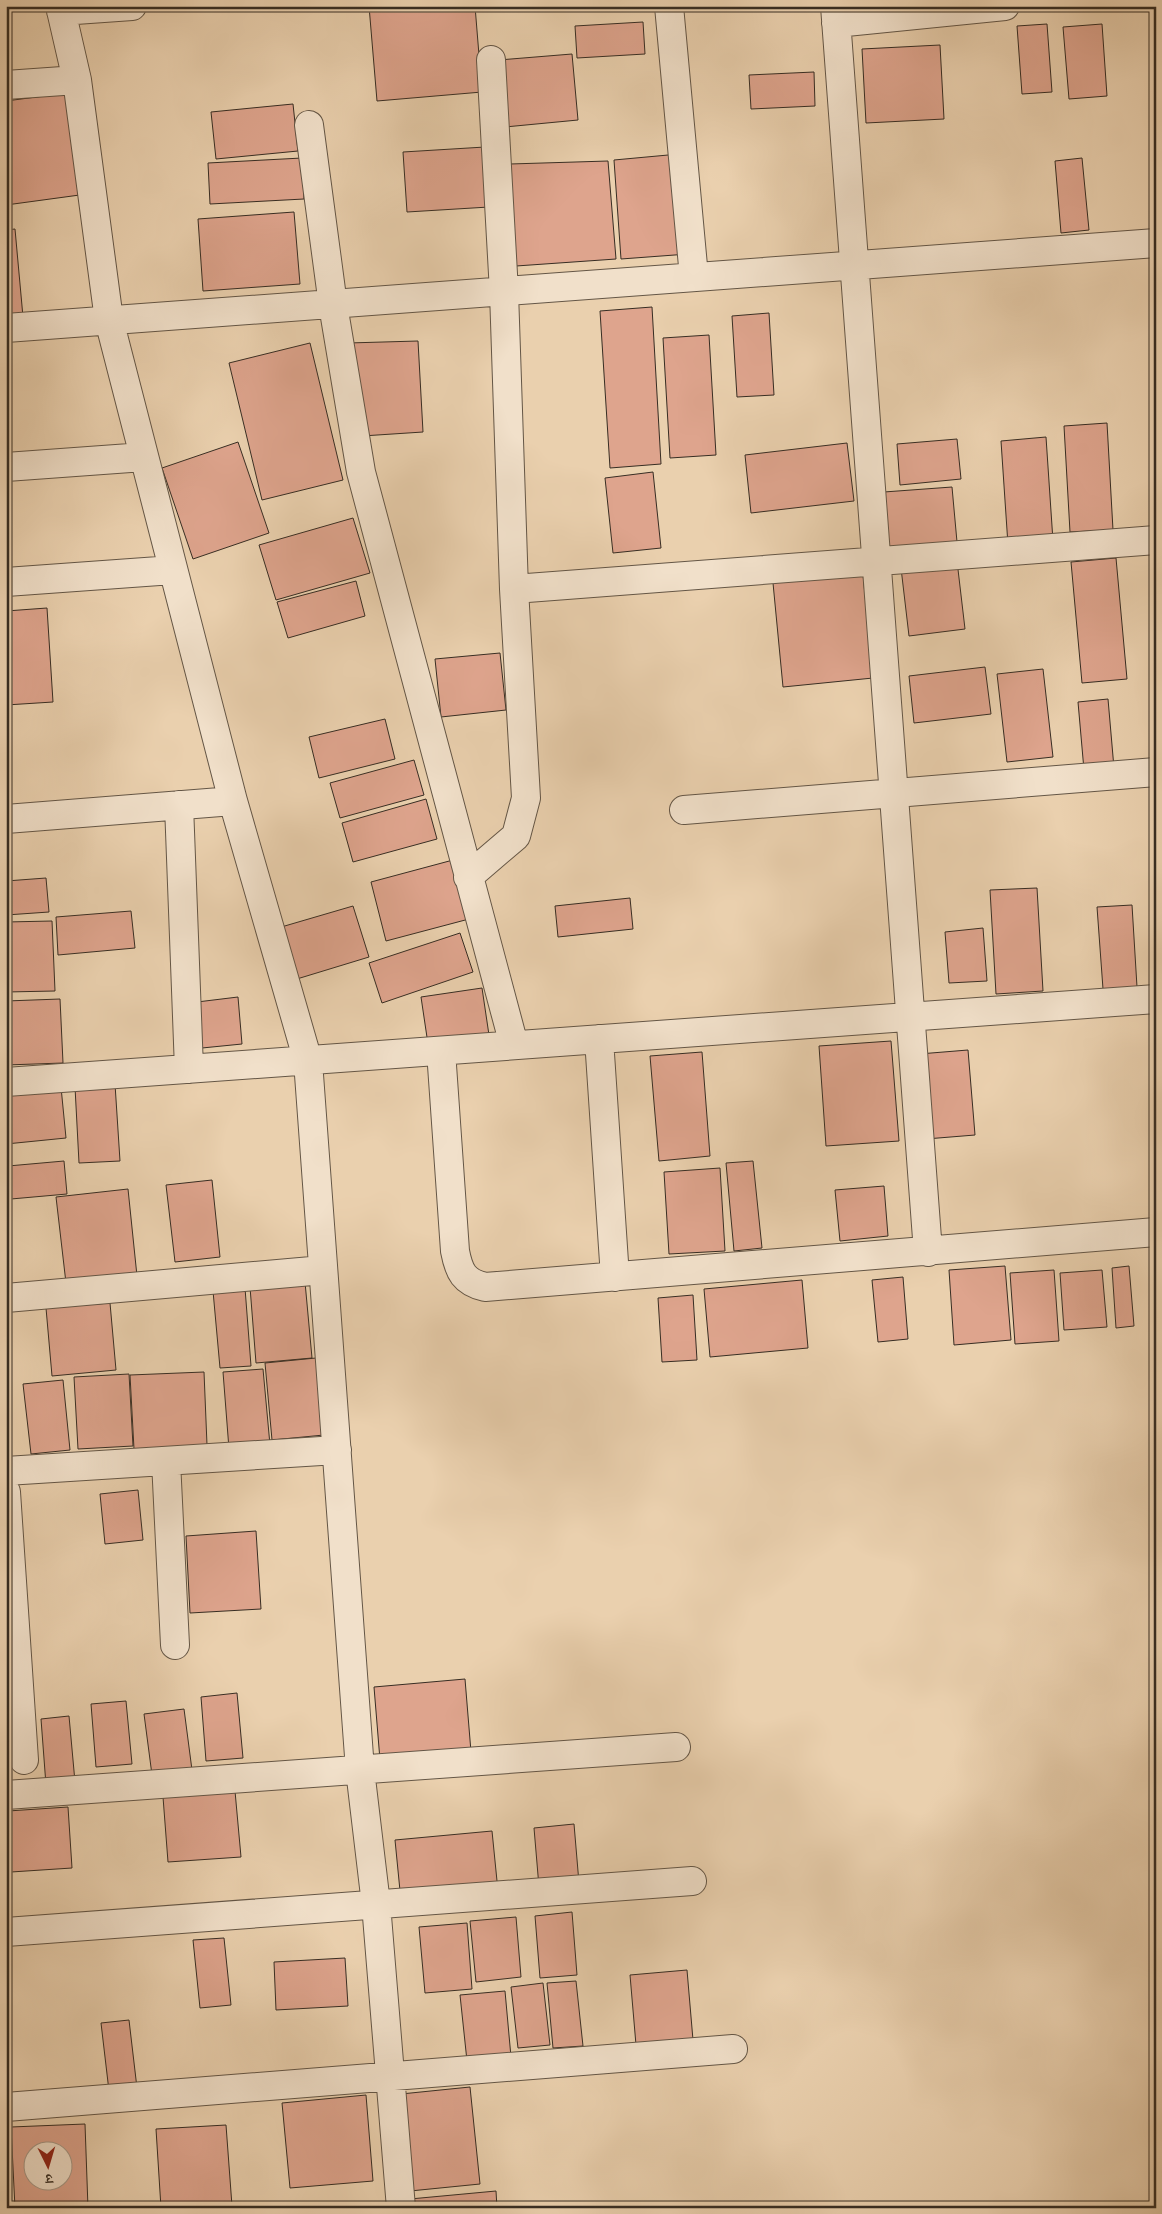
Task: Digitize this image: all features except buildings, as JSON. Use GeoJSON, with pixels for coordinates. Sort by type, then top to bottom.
{"type":"FeatureCollection","features":[{"type":"Feature","properties":{"kind":"street"},"geometry":{"type":"LineString","coordinates":[[132,6],[60,9],[77,80],[109,320],[233,801],[308,1060],[360,1770],[376,1904],[401,2208]]}},
{"type":"Feature","properties":{"kind":"street"},"geometry":{"type":"LineString","coordinates":[[669,6],[694,277]]}},
{"type":"Feature","properties":{"kind":"street"},"geometry":{"type":"LineString","coordinates":[[928,1252],[835,15],[1005,6]]}},
{"type":"Feature","properties":{"kind":"street"},"geometry":{"type":"LineString","coordinates":[[468,877],[516,836],[526,798],[514,589],[504,292],[491,60]]}},
{"type":"Feature","properties":{"kind":"street"},"geometry":{"type":"LineString","coordinates":[[6,85],[77,80]]}},
{"type":"Feature","properties":{"kind":"street"},"geometry":{"type":"LineString","coordinates":[[309,125],[333,305],[361,472],[514,1045]]}},
{"type":"Feature","properties":{"kind":"street"},"geometry":{"type":"LineString","coordinates":[[6,328],[1156,243]]}},
{"type":"Feature","properties":{"kind":"street"},"geometry":{"type":"LineString","coordinates":[[6,467],[144,457]]}},
{"type":"Feature","properties":{"kind":"street"},"geometry":{"type":"LineString","coordinates":[[514,589],[1156,540]]}},
{"type":"Feature","properties":{"kind":"street"},"geometry":{"type":"LineString","coordinates":[[6,582],[173,570]]}},
{"type":"Feature","properties":{"kind":"street"},"geometry":{"type":"LineString","coordinates":[[684,810],[1156,772]]}},
{"type":"Feature","properties":{"kind":"street"},"geometry":{"type":"LineString","coordinates":[[6,819],[233,801]]}},
{"type":"Feature","properties":{"kind":"street"},"geometry":{"type":"LineString","coordinates":[[179,805],[189,1069]]}},
{"type":"Feature","properties":{"kind":"street"},"geometry":{"type":"LineString","coordinates":[[6,1082],[1156,998]]}},
{"type":"Feature","properties":{"kind":"street"},"geometry":{"type":"LineString","coordinates":[[599,1039],[615,1277]]}},
{"type":"Feature","properties":{"kind":"street"},"geometry":{"type":"LineString","coordinates":[[441,1051],[455,1252],[458,1268],[474,1284],[485,1287],[1156,1232]]}},
{"type":"Feature","properties":{"kind":"street"},"geometry":{"type":"LineString","coordinates":[[6,1298],[323,1270]]}},
{"type":"Feature","properties":{"kind":"street"},"geometry":{"type":"LineString","coordinates":[[6,1471],[337,1450]]}},
{"type":"Feature","properties":{"kind":"street"},"geometry":{"type":"LineString","coordinates":[[166,1461],[175,1645]]}},
{"type":"Feature","properties":{"kind":"street"},"geometry":{"type":"LineString","coordinates":[[6,1492],[24,1760]]}},
{"type":"Feature","properties":{"kind":"street"},"geometry":{"type":"LineString","coordinates":[[6,1795],[676,1747]]}},
{"type":"Feature","properties":{"kind":"street"},"geometry":{"type":"LineString","coordinates":[[6,1932],[692,1881]]}},
{"type":"Feature","properties":{"kind":"street"},"geometry":{"type":"LineString","coordinates":[[6,2107],[733,2049]]}}]}
